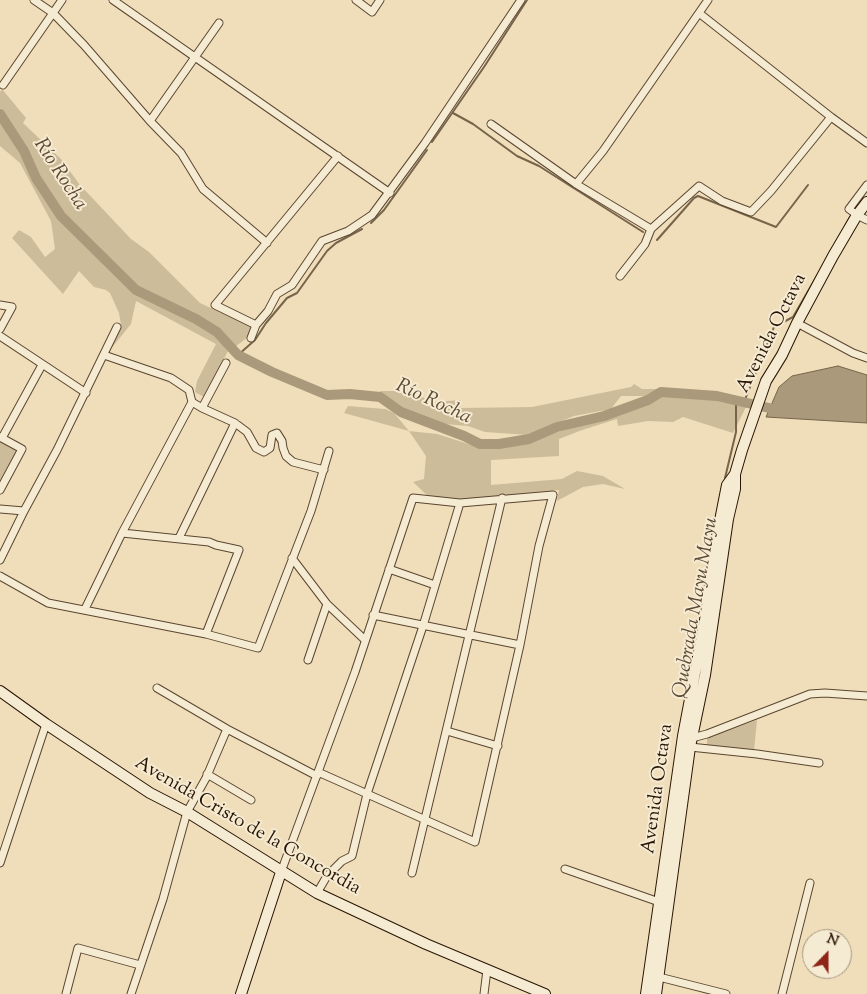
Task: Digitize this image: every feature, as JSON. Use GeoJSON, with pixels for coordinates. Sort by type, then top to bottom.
{"type":"FeatureCollection","features":[{"type":"Feature","properties":{"kind":"main road","name":"Avenida Octava"},"geometry":{"type":"LineString","coordinates":[[646,994],[665,904],[717,536],[727,485],[735,474],[747,432],[766,381],[782,355],[797,323],[856,216],[867,202]]}},
{"type":"Feature","properties":{"kind":"main road","name":"Avenida Cristo de la Concordia"},"geometry":{"type":"LineString","coordinates":[[0,690],[46,724],[150,793],[187,812],[317,893],[417,940],[545,994]]}},
{"type":"Feature","properties":{"kind":"main road"},"geometry":{"type":"LineString","coordinates":[[241,994],[281,872]]}},
{"type":"Feature","properties":{"kind":"main road","name":"Avenida Octava"},"geometry":{"type":"LineString","coordinates":[[656,994],[665,904]]}},
{"type":"Feature","properties":{"kind":"street"},"geometry":{"type":"LineString","coordinates":[[34,0],[53,13],[84,45],[150,121],[181,153],[203,188],[267,243]]}},
{"type":"Feature","properties":{"kind":"street"},"geometry":{"type":"LineString","coordinates":[[4,85],[62,0]]}},
{"type":"Feature","properties":{"kind":"street"},"geometry":{"type":"LineString","coordinates":[[113,0],[196,56],[390,193]]}},
{"type":"Feature","properties":{"kind":"street"},"geometry":{"type":"LineString","coordinates":[[356,0],[372,12],[380,0]]}},
{"type":"Feature","properties":{"kind":"street"},"geometry":{"type":"LineString","coordinates":[[251,338],[256,325],[268,311],[277,294],[292,285],[322,241],[348,231],[372,215],[390,193],[521,0]]}},
{"type":"Feature","properties":{"kind":"street"},"geometry":{"type":"LineString","coordinates":[[576,184],[603,151],[708,0]]}},
{"type":"Feature","properties":{"kind":"street"},"geometry":{"type":"LineString","coordinates":[[699,13],[867,143]]}},
{"type":"Feature","properties":{"kind":"street"},"geometry":{"type":"LineString","coordinates":[[150,121],[219,23]]}},
{"type":"Feature","properties":{"kind":"street"},"geometry":{"type":"LineString","coordinates":[[620,276],[645,244],[651,229],[699,186],[722,201],[751,212],[832,117]]}},
{"type":"Feature","properties":{"kind":"street"},"geometry":{"type":"LineString","coordinates":[[491,124],[576,184],[651,229]]}},
{"type":"Feature","properties":{"kind":"street"},"geometry":{"type":"LineString","coordinates":[[256,325],[215,305],[338,156]]}},
{"type":"Feature","properties":{"kind":"street","name":"Avenida Octava"},"geometry":{"type":"LineString","coordinates":[[856,216],[849,209],[867,185]]}},
{"type":"Feature","properties":{"kind":"street"},"geometry":{"type":"LineString","coordinates":[[856,216],[867,220]]}},
{"type":"Feature","properties":{"kind":"street"},"geometry":{"type":"LineString","coordinates":[[0,305],[12,307],[0,329]]}},
{"type":"Feature","properties":{"kind":"street"},"geometry":{"type":"LineString","coordinates":[[797,323],[853,353],[867,358]]}},
{"type":"Feature","properties":{"kind":"street"},"geometry":{"type":"LineString","coordinates":[[0,560],[24,511],[58,450],[117,327]]}},
{"type":"Feature","properties":{"kind":"street"},"geometry":{"type":"LineString","coordinates":[[0,336],[86,393]]}},
{"type":"Feature","properties":{"kind":"street"},"geometry":{"type":"LineString","coordinates":[[85,610],[122,533],[192,402],[189,390],[171,378],[104,355]]}},
{"type":"Feature","properties":{"kind":"street"},"geometry":{"type":"LineString","coordinates":[[202,408],[226,363]]}},
{"type":"Feature","properties":{"kind":"street"},"geometry":{"type":"LineString","coordinates":[[0,490],[22,449],[1,438],[42,365]]}},
{"type":"Feature","properties":{"kind":"street"},"geometry":{"type":"LineString","coordinates":[[192,402],[235,423],[247,432],[256,448],[264,452],[270,448],[272,434],[277,433],[282,441],[282,448],[286,456],[294,462],[324,470]]}},
{"type":"Feature","properties":{"kind":"street"},"geometry":{"type":"LineString","coordinates":[[179,538],[235,423]]}},
{"type":"Feature","properties":{"kind":"street"},"geometry":{"type":"LineString","coordinates":[[0,576],[48,603],[206,634],[258,648],[311,510],[329,451]]}},
{"type":"Feature","properties":{"kind":"street"},"geometry":{"type":"LineString","coordinates":[[157,688],[227,729],[317,774],[425,818],[475,842],[520,645],[539,546],[553,495],[460,503],[412,498],[365,640],[317,774],[281,872]]}},
{"type":"Feature","properties":{"kind":"street"},"geometry":{"type":"LineString","coordinates":[[412,873],[502,498]]}},
{"type":"Feature","properties":{"kind":"street"},"geometry":{"type":"LineString","coordinates":[[317,893],[327,876],[342,861],[352,856],[368,794],[460,503]]}},
{"type":"Feature","properties":{"kind":"street"},"geometry":{"type":"LineString","coordinates":[[0,508],[24,511]]}},
{"type":"Feature","properties":{"kind":"street"},"geometry":{"type":"LineString","coordinates":[[122,533],[209,542],[239,550],[206,634]]}},
{"type":"Feature","properties":{"kind":"street"},"geometry":{"type":"LineString","coordinates":[[292,558],[327,604],[365,640]]}},
{"type":"Feature","properties":{"kind":"street"},"geometry":{"type":"LineString","coordinates":[[389,569],[435,585]]}},
{"type":"Feature","properties":{"kind":"street"},"geometry":{"type":"LineString","coordinates":[[308,660],[327,604]]}},
{"type":"Feature","properties":{"kind":"street"},"geometry":{"type":"LineString","coordinates":[[373,615],[520,645]]}},
{"type":"Feature","properties":{"kind":"street"},"geometry":{"type":"LineString","coordinates":[[689,740],[810,694],[825,693],[867,696]]}},
{"type":"Feature","properties":{"kind":"street"},"geometry":{"type":"LineString","coordinates":[[0,863],[46,724]]}},
{"type":"Feature","properties":{"kind":"street"},"geometry":{"type":"LineString","coordinates":[[131,994],[163,899],[187,812],[207,774],[227,729]]}},
{"type":"Feature","properties":{"kind":"street"},"geometry":{"type":"LineString","coordinates":[[447,732],[498,746]]}},
{"type":"Feature","properties":{"kind":"street"},"geometry":{"type":"LineString","coordinates":[[689,740],[758,754],[819,763]]}},
{"type":"Feature","properties":{"kind":"street"},"geometry":{"type":"LineString","coordinates":[[207,774],[251,800]]}},
{"type":"Feature","properties":{"kind":"street"},"geometry":{"type":"LineString","coordinates":[[565,869],[665,904]]}},
{"type":"Feature","properties":{"kind":"street"},"geometry":{"type":"LineString","coordinates":[[782,994],[810,883]]}},
{"type":"Feature","properties":{"kind":"street"},"geometry":{"type":"LineString","coordinates":[[66,994],[78,948],[140,966]]}},
{"type":"Feature","properties":{"kind":"street"},"geometry":{"type":"LineString","coordinates":[[484,994],[487,970]]}},
{"type":"Feature","properties":{"kind":"street"},"geometry":{"type":"LineString","coordinates":[[659,977],[726,994]]}},
{"type":"Feature","properties":{"kind":"shaded area"},"geometry":{"type":"Polygon","coordinates":[[[2,89],[26,118],[23,123],[61,159],[80,185],[131,239],[149,252],[200,303],[251,327],[248,337],[235,347],[217,328],[136,286],[65,214],[39,178],[29,152],[0,108],[0,92],[2,89]]]}},
{"type":"Feature","properties":{"kind":"shaded area"},"geometry":{"type":"Polygon","coordinates":[[[0,122],[24,160],[32,178],[58,217],[135,293],[204,328],[215,335],[228,351],[204,397],[195,392],[197,381],[216,344],[136,301],[131,324],[110,350],[121,325],[119,313],[110,293],[94,287],[79,271],[63,294],[12,238],[19,230],[31,237],[45,257],[55,249],[51,221],[20,163],[0,146],[0,122]]]}},
{"type":"Feature","properties":{"kind":"shaded area"},"geometry":{"type":"Polygon","coordinates":[[[838,366],[867,375],[867,423],[766,417],[779,387],[792,376],[838,366]]]}},
{"type":"Feature","properties":{"kind":"shaded area"},"geometry":{"type":"Polygon","coordinates":[[[634,384],[642,389],[658,389],[647,396],[621,396],[611,409],[574,416],[528,435],[485,432],[468,426],[445,424],[404,409],[379,391],[409,391],[433,402],[461,400],[460,408],[532,407],[631,387],[634,384]]]}},
{"type":"Feature","properties":{"kind":"shaded area"},"geometry":{"type":"Polygon","coordinates":[[[663,396],[717,400],[746,407],[733,433],[683,417],[673,422],[648,421],[618,426],[617,419],[559,439],[559,456],[491,460],[491,485],[562,479],[577,471],[603,476],[625,489],[603,484],[583,487],[557,501],[559,490],[472,499],[431,499],[413,482],[424,479],[426,456],[409,431],[437,434],[478,447],[498,449],[529,442],[620,415],[651,403],[663,396]]]}},
{"type":"Feature","properties":{"kind":"shaded area"},"geometry":{"type":"Polygon","coordinates":[[[348,406],[385,409],[394,413],[409,431],[344,413],[348,406]]]}},
{"type":"Feature","properties":{"kind":"shaded area"},"geometry":{"type":"Polygon","coordinates":[[[0,441],[16,449],[16,454],[0,483],[0,441]]]}},
{"type":"Feature","properties":{"kind":"shaded area"},"geometry":{"type":"Polygon","coordinates":[[[757,720],[754,751],[707,746],[707,738],[757,720]]]}},
{"type":"Feature","properties":{"kind":"waterway"},"geometry":{"type":"LineString","coordinates":[[432,142],[484,67],[527,0]]}},
{"type":"Feature","properties":{"kind":"waterway"},"geometry":{"type":"LineString","coordinates":[[453,113],[473,124],[517,156],[539,166],[643,232]]}},
{"type":"Feature","properties":{"kind":"waterway","name":"Río Rocha"},"geometry":{"type":"LineString","coordinates":[[0,114],[24,151],[36,178],[61,216],[136,290],[196,319],[217,332],[238,355],[272,372],[327,395],[350,394],[380,397],[401,412],[480,444],[499,444],[529,439],[557,427],[604,416],[648,400],[661,392],[717,396],[782,411]]}},
{"type":"Feature","properties":{"kind":"waterway"},"geometry":{"type":"LineString","coordinates":[[371,223],[384,210],[427,150]]}},
{"type":"Feature","properties":{"kind":"waterway"},"geometry":{"type":"LineString","coordinates":[[657,240],[694,198],[698,196],[776,227],[808,185]]}},
{"type":"Feature","properties":{"kind":"waterway"},"geometry":{"type":"LineString","coordinates":[[845,226],[850,217]]}},
{"type":"Feature","properties":{"kind":"waterway"},"geometry":{"type":"LineString","coordinates":[[238,355],[255,340],[266,323],[287,298],[297,293],[327,251],[336,243],[362,229]]}},
{"type":"Feature","properties":{"kind":"waterway"},"geometry":{"type":"LineString","coordinates":[[744,402],[774,327],[793,317],[818,274]]}},
{"type":"Feature","properties":{"kind":"waterway","name":"Quebrada Mayu Mayu"},"geometry":{"type":"LineString","coordinates":[[725,478],[736,432],[736,401]]}}]}
